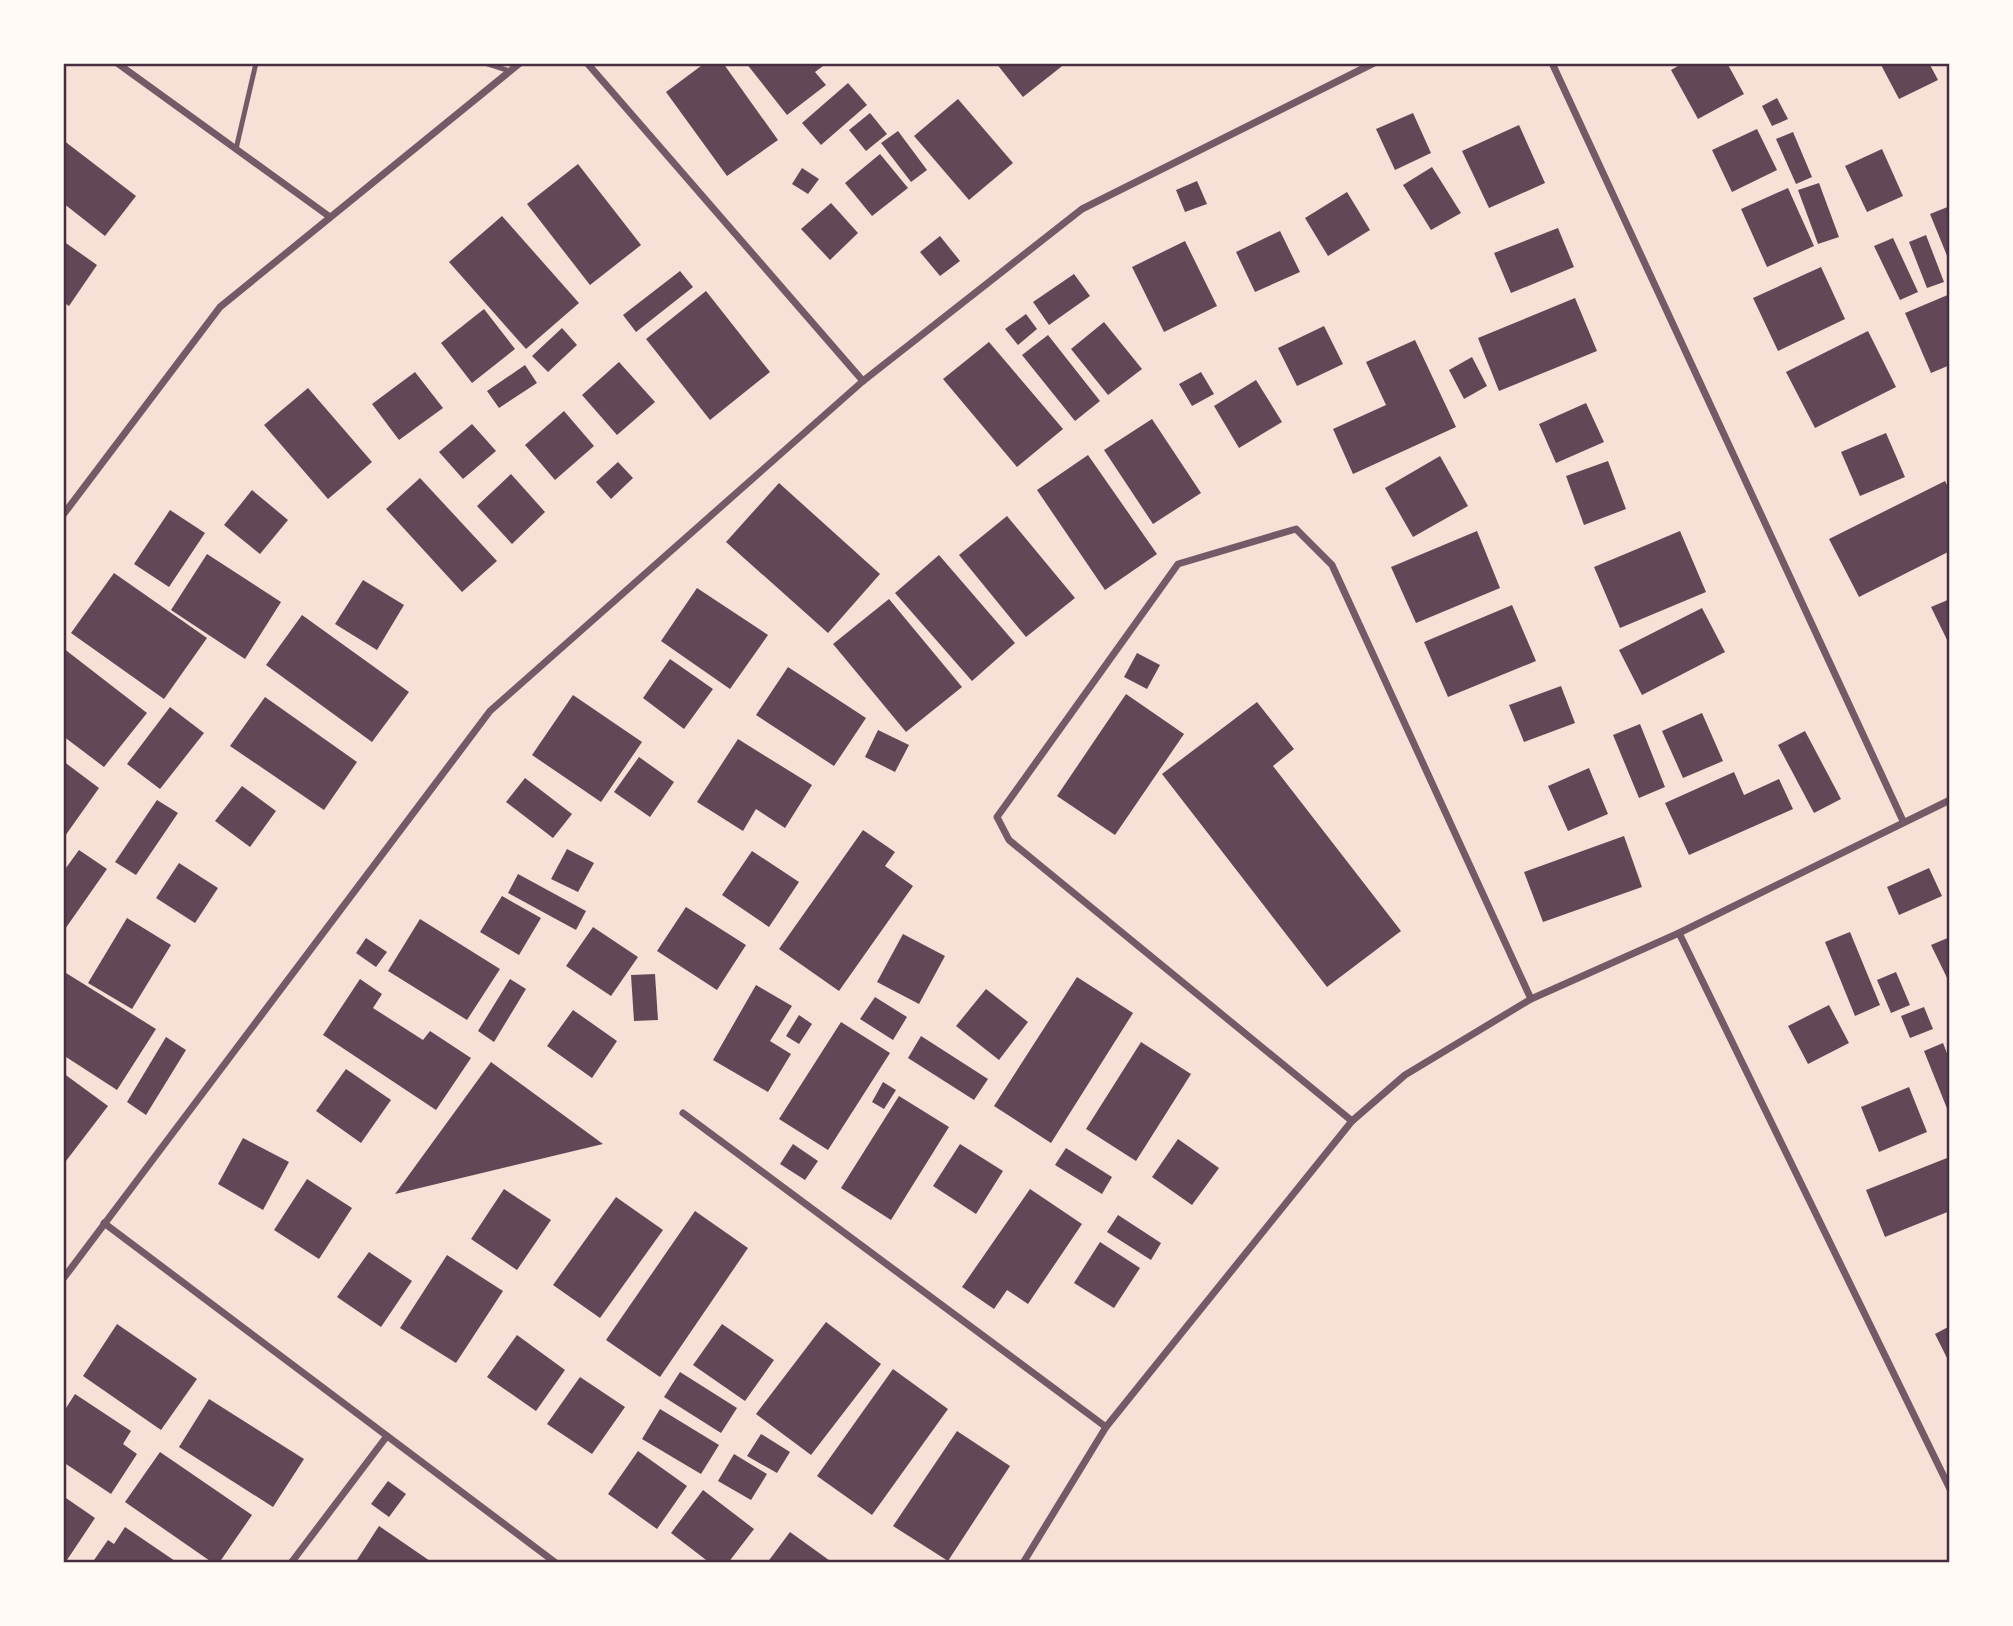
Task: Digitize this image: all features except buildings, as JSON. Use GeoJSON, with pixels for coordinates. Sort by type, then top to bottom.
{"type":"FeatureCollection","features":[{"type":"Feature","properties":{"kind":"street"},"geometry":{"type":"LineString","coordinates":[[117,63],[330,218]]}},
{"type":"Feature","properties":{"kind":"street"},"geometry":{"type":"LineString","coordinates":[[63,515],[220,307],[520,63]]}},
{"type":"Feature","properties":{"kind":"street"},"geometry":{"type":"LineString","coordinates":[[587,63],[863,381]]}},
{"type":"Feature","properties":{"kind":"street"},"geometry":{"type":"LineString","coordinates":[[63,1279],[490,711],[863,381],[1082,209],[1374,63]]}},
{"type":"Feature","properties":{"kind":"street"},"geometry":{"type":"LineString","coordinates":[[1552,63],[1903,821]]}},
{"type":"Feature","properties":{"kind":"street"},"geometry":{"type":"LineString","coordinates":[[1352,1121],[1009,840],[997,817],[1178,564],[1296,529],[1332,565],[1531,999]]}},
{"type":"Feature","properties":{"kind":"street"},"geometry":{"type":"LineString","coordinates":[[1023,1563],[1106,1427],[1352,1121],[1405,1074],[1531,999],[1679,933],[1950,800]]}},
{"type":"Feature","properties":{"kind":"street"},"geometry":{"type":"LineString","coordinates":[[1679,933],[1950,1489]]}},
{"type":"Feature","properties":{"kind":"street"},"geometry":{"type":"LineString","coordinates":[[683,1113],[1106,1427]]}},
{"type":"Feature","properties":{"kind":"street"},"geometry":{"type":"LineString","coordinates":[[104,1223],[556,1563]]}},
{"type":"Feature","properties":{"kind":"street"},"geometry":{"type":"LineString","coordinates":[[290,1563],[387,1436]]}},
{"type":"Feature","properties":{"kind":"lane"},"geometry":{"type":"LineString","coordinates":[[236,149],[256,63]]}},
{"type":"Feature","properties":{"kind":"lane"},"geometry":{"type":"LineString","coordinates":[[485,63],[510,71]]}}]}
